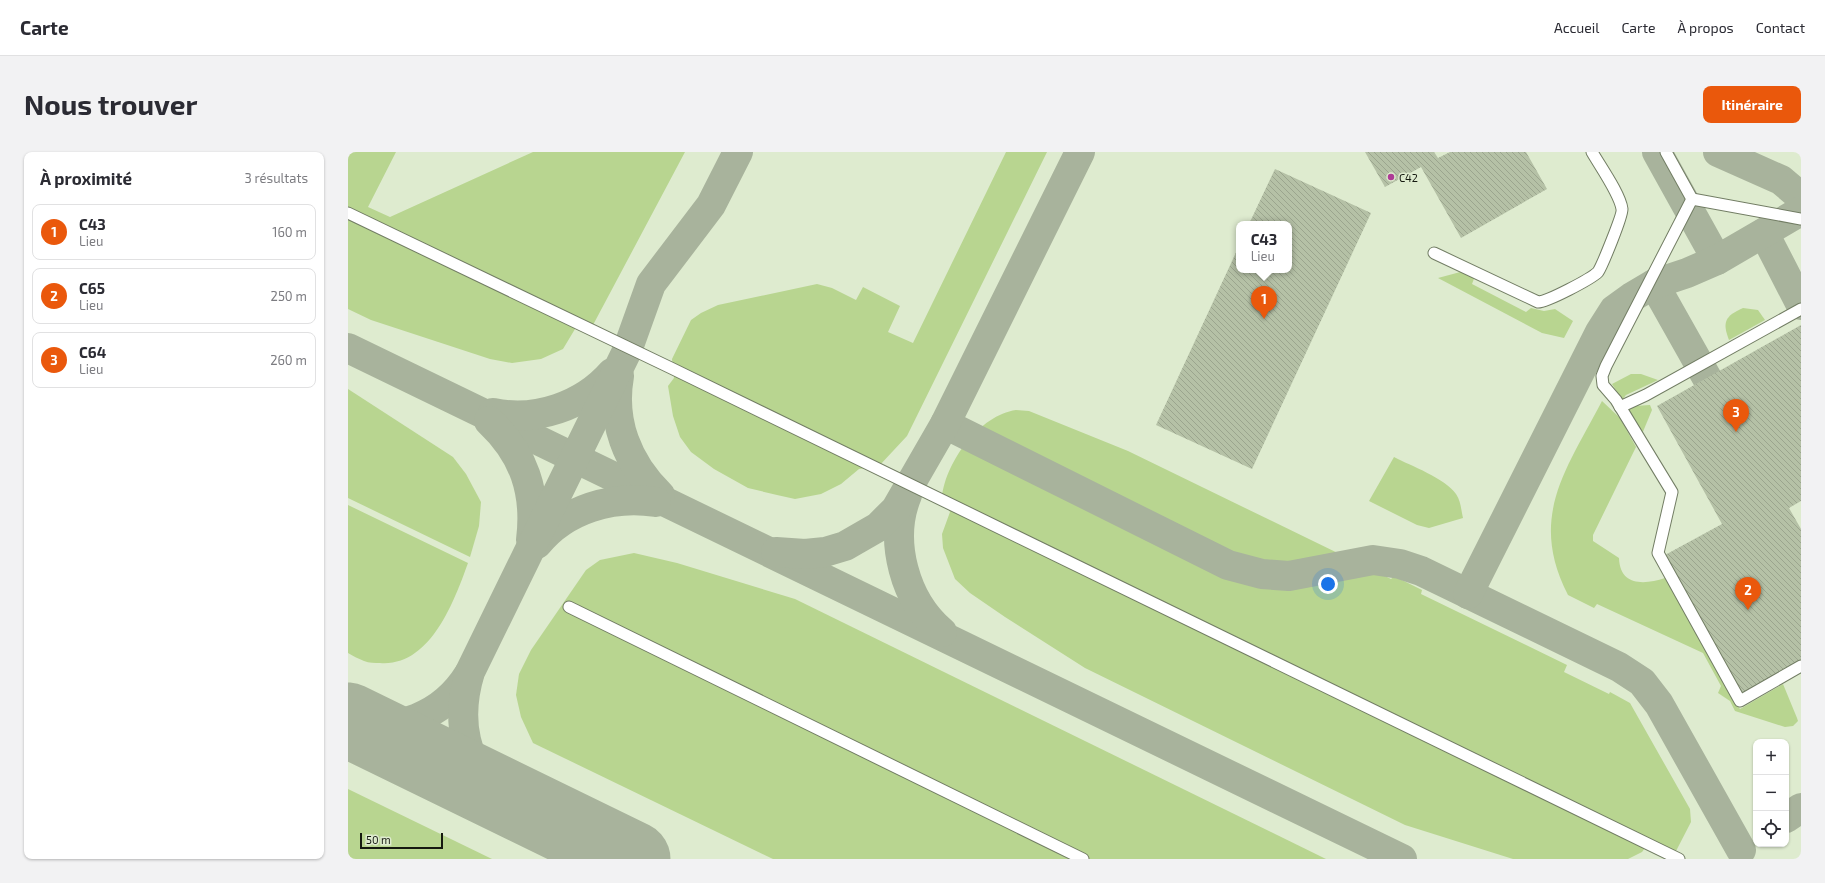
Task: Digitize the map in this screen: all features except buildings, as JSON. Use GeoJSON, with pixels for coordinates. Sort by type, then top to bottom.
{"type":"FeatureCollection","features":[{"type":"Feature","properties":{"kind":"lane"},"geometry":{"type":"LineString","coordinates":[[1434,253],[1538,302],[1549,300],[1595,274],[1599,270],[1622,210],[1619,200],[1592,152]]}},
{"type":"Feature","properties":{"kind":"lane"},"geometry":{"type":"LineString","coordinates":[[1666,152],[1692,199]]}},
{"type":"Feature","properties":{"kind":"lane"},"geometry":{"type":"LineString","coordinates":[[1692,199],[1801,219]]}},
{"type":"Feature","properties":{"kind":"lane"},"geometry":{"type":"LineString","coordinates":[[1692,199],[1602,376],[1603,385],[1620,407],[1672,492],[1658,553],[1740,701],[1801,666]]}},
{"type":"Feature","properties":{"kind":"lane"},"geometry":{"type":"LineString","coordinates":[[348,213],[671,368],[1679,859]]}},
{"type":"Feature","properties":{"kind":"lane"},"geometry":{"type":"LineString","coordinates":[[1620,407],[1666,384],[1801,309]]}},
{"type":"Feature","properties":{"kind":"lane"},"geometry":{"type":"LineString","coordinates":[[569,607],[1083,859]]}},
{"type":"Feature","properties":{"kind":"green space"},"geometry":{"type":"Polygon","coordinates":[[[350,152],[396,152],[368,207],[390,217],[533,152],[685,152],[593,325],[575,329],[563,349],[541,359],[512,363],[490,359],[371,320],[348,309],[348,157],[350,152]]]}},
{"type":"Feature","properties":{"kind":"green space"},"geometry":{"type":"Polygon","coordinates":[[[1006,152],[1047,152],[907,436],[879,466],[859,469],[841,484],[821,494],[795,499],[748,488],[714,469],[691,452],[680,437],[673,416],[668,386],[674,378],[672,359],[691,320],[701,313],[718,305],[817,284],[832,288],[856,300],[863,287],[900,306],[888,332],[913,343],[1006,152]]]}},
{"type":"Feature","properties":{"kind":"green space"},"geometry":{"type":"Polygon","coordinates":[[[1464,271],[1475,276],[1472,284],[1526,312],[1531,308],[1544,311],[1555,309],[1573,321],[1564,338],[1542,333],[1438,278],[1464,271]]]}},
{"type":"Feature","properties":{"kind":"green space"},"geometry":{"type":"Polygon","coordinates":[[[1743,308],[1758,310],[1765,320],[1729,340],[1726,329],[1727,320],[1732,314],[1743,308]]]}},
{"type":"Feature","properties":{"kind":"green space"},"geometry":{"type":"Polygon","coordinates":[[[1631,374],[1641,374],[1658,380],[1626,395],[1622,400],[1612,384],[1631,374]]]}},
{"type":"Feature","properties":{"kind":"green space"},"geometry":{"type":"Polygon","coordinates":[[[348,389],[453,457],[466,474],[481,502],[479,526],[470,557],[348,498],[348,389]]]}},
{"type":"Feature","properties":{"kind":"green space"},"geometry":{"type":"Polygon","coordinates":[[[1602,401],[1620,418],[1636,447],[1593,535],[1593,541],[1619,558],[1620,567],[1628,578],[1634,581],[1649,582],[1665,578],[1735,703],[1740,709],[1783,684],[1798,721],[1793,726],[1785,727],[1735,711],[1730,701],[1718,693],[1721,686],[1703,653],[1597,604],[1594,608],[1568,595],[1556,567],[1551,541],[1552,518],[1556,495],[1576,449],[1602,401]]]}},
{"type":"Feature","properties":{"kind":"green space"},"geometry":{"type":"Polygon","coordinates":[[[1650,405],[1652,410],[1642,434],[1628,409],[1635,406],[1650,405]]]}},
{"type":"Feature","properties":{"kind":"green space"},"geometry":{"type":"Polygon","coordinates":[[[1016,410],[1029,411],[1128,451],[1391,579],[1394,576],[1422,590],[1421,594],[1567,665],[1564,672],[1609,694],[1610,692],[1630,703],[1690,809],[1691,822],[1675,853],[1645,848],[1642,852],[1628,859],[1513,859],[1405,825],[1085,668],[1005,617],[970,593],[955,579],[943,548],[942,534],[950,512],[942,497],[950,469],[967,442],[978,430],[990,421],[1003,414],[1016,410]]]}},
{"type":"Feature","properties":{"kind":"green space"},"geometry":{"type":"Polygon","coordinates":[[[1394,457],[1427,473],[1451,488],[1459,500],[1463,518],[1429,528],[1417,525],[1369,501],[1394,457]]]}},
{"type":"Feature","properties":{"kind":"green space"},"geometry":{"type":"Polygon","coordinates":[[[348,505],[468,563],[455,596],[438,629],[413,655],[398,661],[370,663],[348,653],[348,505]]]}},
{"type":"Feature","properties":{"kind":"green space"},"geometry":{"type":"Polygon","coordinates":[[[634,553],[677,563],[795,599],[1326,859],[773,859],[533,743],[521,717],[516,695],[519,674],[531,650],[586,570],[600,560],[634,553]]]}},
{"type":"Feature","properties":{"kind":"green space"},"geometry":{"type":"Polygon","coordinates":[[[348,789],[492,859],[348,859],[348,789]]]}},
{"type":"Feature","properties":{"kind":"taxiway"},"geometry":{"type":"LineString","coordinates":[[505,797],[491,785],[479,771],[471,756],[466,740],[464,707],[470,672],[627,351],[651,284],[711,205],[738,152]]}},
{"type":"Feature","properties":{"kind":"taxiway"},"geometry":{"type":"LineString","coordinates":[[776,552],[805,554],[825,552],[845,546],[878,527],[896,509],[945,424],[1080,152]]}},
{"type":"Feature","properties":{"kind":"taxiway"},"geometry":{"type":"LineString","coordinates":[[1657,152],[1717,260]]}},
{"type":"Feature","properties":{"kind":"taxiway"},"geometry":{"type":"LineString","coordinates":[[1718,152],[1781,180],[1801,197]]}},
{"type":"Feature","properties":{"kind":"taxiway"},"geometry":{"type":"LineString","coordinates":[[1468,594],[1600,332],[1614,310],[1654,284],[1687,273],[1717,260],[1801,211]]}},
{"type":"Feature","properties":{"kind":"taxiway"},"geometry":{"type":"LineString","coordinates":[[1764,233],[1801,305]]}},
{"type":"Feature","properties":{"kind":"taxiway"},"geometry":{"type":"LineString","coordinates":[[1654,284],[1707,378]]}},
{"type":"Feature","properties":{"kind":"taxiway"},"geometry":{"type":"LineString","coordinates":[[348,348],[1402,859]]}},
{"type":"Feature","properties":{"kind":"taxiway"},"geometry":{"type":"LineString","coordinates":[[493,413],[526,415],[558,409],[573,403],[587,394],[600,385],[612,373]]}},
{"type":"Feature","properties":{"kind":"taxiway"},"geometry":{"type":"LineString","coordinates":[[619,376],[617,409],[624,440],[630,455],[648,483],[660,495]]}},
{"type":"Feature","properties":{"kind":"taxiway"},"geometry":{"type":"LineString","coordinates":[[489,421],[511,447],[519,460],[525,475],[530,490],[532,506],[531,540]]}},
{"type":"Feature","properties":{"kind":"taxiway"},"geometry":{"type":"LineString","coordinates":[[945,424],[1228,565],[1262,574],[1289,576],[1373,560],[1400,564],[1421,571],[1619,667],[1642,682],[1659,704],[1741,850]]}},
{"type":"Feature","properties":{"kind":"taxiway"},"geometry":{"type":"LineString","coordinates":[[907,495],[899,531],[900,550],[904,569],[918,604],[929,619],[942,632]]}},
{"type":"Feature","properties":{"kind":"taxiway"},"geometry":{"type":"LineString","coordinates":[[537,544],[548,532],[561,522],[576,513],[591,507],[623,501],[640,500],[656,502]]}},
{"type":"Feature","properties":{"kind":"taxiway"},"geometry":{"type":"LineString","coordinates":[[348,720],[366,724],[384,725],[401,723],[417,718],[432,711],[446,701],[458,689],[469,674]]}},
{"type":"Feature","properties":{"kind":"taxiway"},"geometry":{"type":"LineString","coordinates":[[1789,816],[1801,808]]}},
{"type":"Feature","properties":{"kind":"runway"},"geometry":{"type":"LineString","coordinates":[[348,720],[633,859]]}},
{"type":"Feature","properties":{"kind":"place","name":"C42"},"geometry":{"type":"Point","coordinates":[1391,177]}},
{"type":"Feature","properties":{"kind":"place","name":"C43"},"geometry":{"type":"Point","coordinates":[1264,319]}},
{"type":"Feature","properties":{"kind":"place","name":"C64"},"geometry":{"type":"Point","coordinates":[1736,432]}},
{"type":"Feature","properties":{"kind":"place","name":"C65"},"geometry":{"type":"Point","coordinates":[1748,610]}}]}
